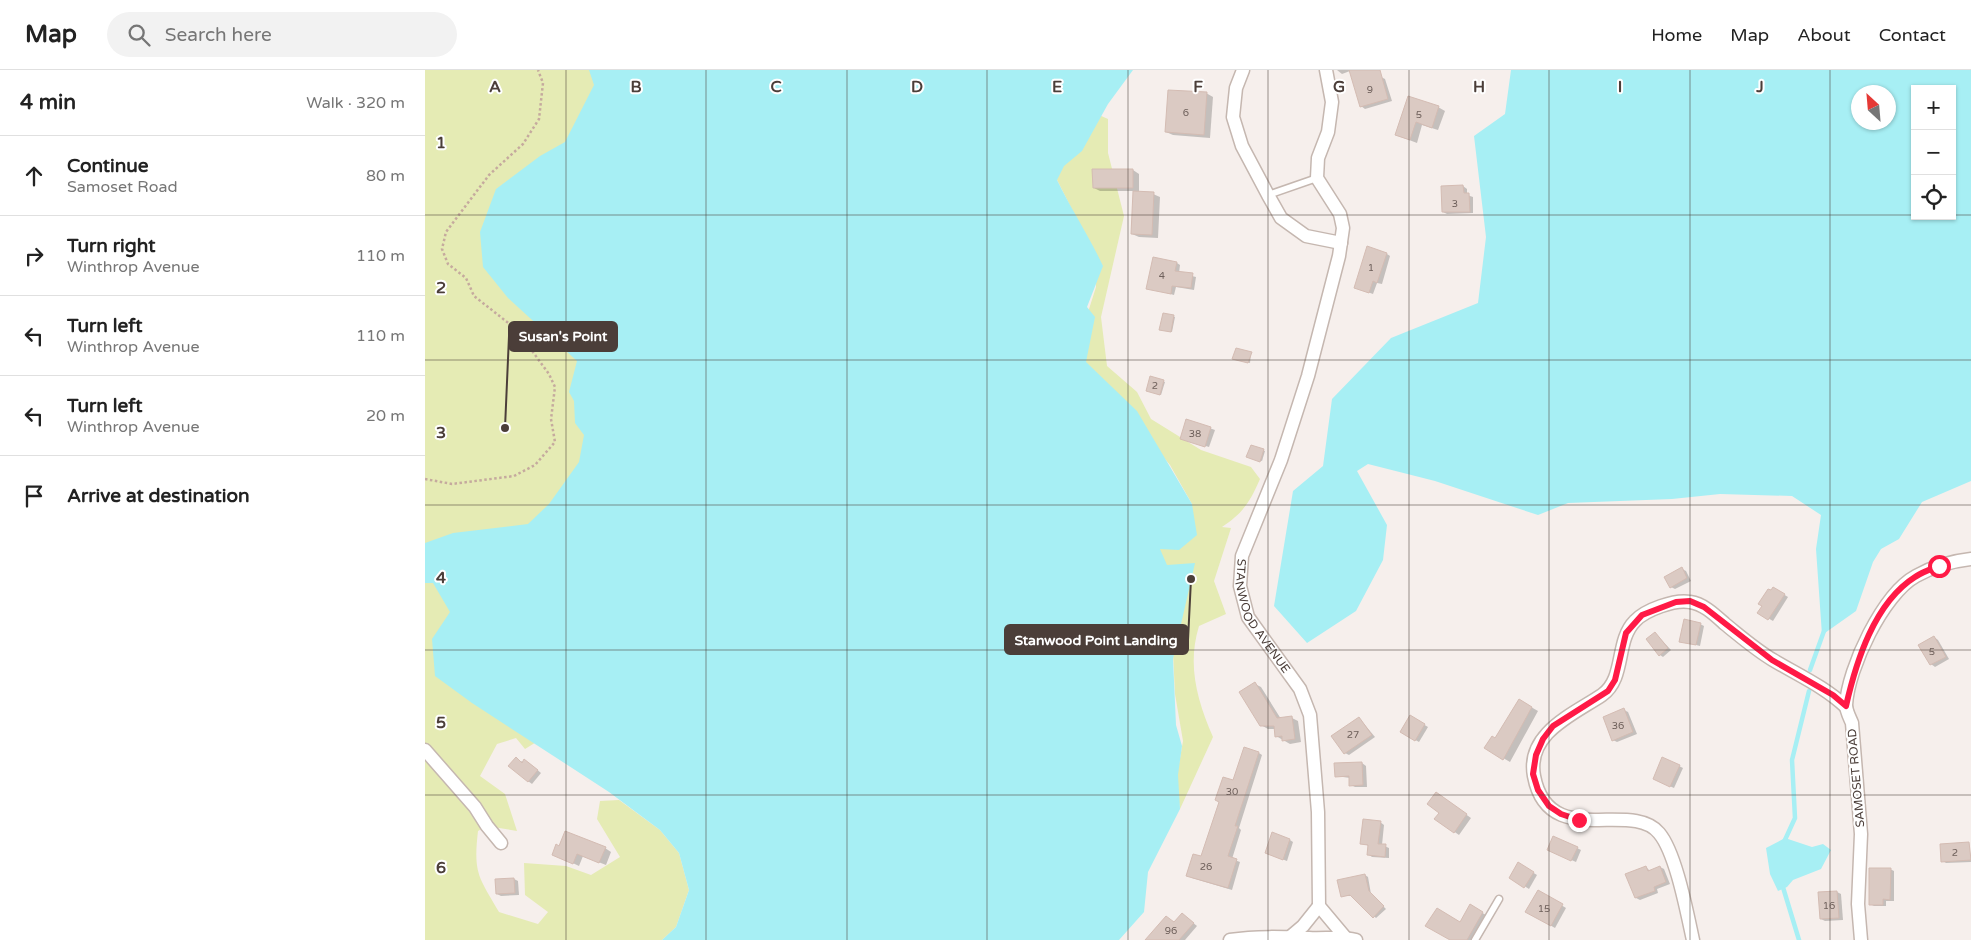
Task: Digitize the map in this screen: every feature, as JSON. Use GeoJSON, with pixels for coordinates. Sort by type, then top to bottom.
{"type":"FeatureCollection","features":[{"type":"Feature","properties":{"kind":"street"},"geometry":{"type":"LineString","coordinates":[[1243,70],[1236,88],[1233,118],[1242,146],[1281,218],[1306,236],[1341,243]]}},
{"type":"Feature","properties":{"kind":"street"},"geometry":{"type":"LineString","coordinates":[[1317,178],[1318,158],[1328,132],[1331,102],[1326,70]]}},
{"type":"Feature","properties":{"kind":"street","name":"STANWOOD AVENUE"},"geometry":{"type":"LineString","coordinates":[[1317,178],[1340,214],[1343,228],[1341,243],[1308,376],[1281,460],[1242,556],[1240,586],[1248,617],[1300,689],[1309,715],[1318,812],[1319,906]]}},
{"type":"Feature","properties":{"kind":"street","name":"SAMOSET ROAD"},"geometry":{"type":"LineString","coordinates":[[1861,940],[1859,904],[1861,834],[1852,723],[1846,706],[1853,677],[1875,624],[1902,587],[1915,576],[1939,566],[1971,559]]}},
{"type":"Feature","properties":{"kind":"street"},"geometry":{"type":"LineString","coordinates":[[1693,940],[1677,876],[1669,852],[1659,833],[1648,824],[1636,820],[1599,822],[1579,820],[1561,814],[1549,806],[1538,790],[1533,774],[1536,755],[1543,739],[1553,726],[1608,691],[1615,680],[1626,633],[1633,622],[1642,615],[1676,602],[1690,601],[1704,607],[1772,660],[1833,695],[1846,706]]}},
{"type":"Feature","properties":{"kind":"street"},"geometry":{"type":"LineString","coordinates":[[425,750],[475,807],[501,843]]}},
{"type":"Feature","properties":{"kind":"street"},"geometry":{"type":"LineString","coordinates":[[1290,939],[1319,906],[1351,939]]}},
{"type":"Feature","properties":{"kind":"street"},"geometry":{"type":"LineString","coordinates":[[1230,940],[1273,936],[1290,939],[1351,939]]}},
{"type":"Feature","properties":{"kind":"lane"},"geometry":{"type":"LineString","coordinates":[[1268,195],[1317,178]]}},
{"type":"Feature","properties":{"kind":"lane"},"geometry":{"type":"LineString","coordinates":[[1475,940],[1499,899]]}},
{"type":"Feature","properties":{"kind":"path"},"geometry":{"type":"LineString","coordinates":[[425,480],[451,484],[514,476],[535,466],[555,442],[551,419],[555,387],[549,374],[516,329],[474,296],[466,278],[448,264],[443,249],[446,232],[489,174],[523,144],[539,119],[543,84],[538,70]]}},
{"type":"Feature","properties":{"kind":"green space"},"geometry":{"type":"Polygon","coordinates":[[[425,70],[606,70],[575,344],[590,438],[554,731],[525,749],[516,738],[497,744],[480,776],[505,794],[517,831],[487,826],[478,831],[476,857],[479,875],[499,912],[538,924],[548,912],[525,895],[524,863],[566,866],[591,875],[620,857],[597,819],[600,801],[619,800],[660,830],[679,853],[689,890],[676,927],[662,940],[425,940],[425,70]]]}},
{"type":"Feature","properties":{"kind":"green space"},"geometry":{"type":"Polygon","coordinates":[[[1090,111],[1108,119],[1108,153],[1124,216],[1101,317],[1107,366],[1137,392],[1151,419],[1201,450],[1251,467],[1260,479],[1245,506],[1222,527],[1231,528],[1214,581],[1226,614],[1199,626],[1195,640],[1194,655],[1195,682],[1198,696],[1213,737],[1180,809],[1176,781],[1183,741],[1175,694],[1173,652],[1158,545],[1183,521],[1192,504],[1170,465],[1086,363],[1083,328],[1096,287],[1096,257],[1054,174],[1090,111]]]}},
{"type":"Feature","properties":{"kind":"water"},"geometry":{"type":"Polygon","coordinates":[[[589,70],[1133,70],[1108,104],[1082,151],[1064,166],[1057,180],[1103,266],[1087,307],[1095,317],[1086,362],[1137,411],[1192,504],[1197,535],[1179,550],[1160,549],[1167,565],[1195,563],[1173,659],[1176,725],[1182,746],[1178,775],[1180,809],[1148,872],[1144,912],[1119,940],[662,940],[676,927],[689,890],[679,853],[660,830],[609,792],[472,703],[435,676],[432,639],[450,612],[433,583],[425,583],[425,543],[453,533],[528,524],[549,504],[579,462],[584,435],[575,423],[574,401],[569,392],[577,361],[508,298],[483,267],[480,232],[496,189],[540,156],[565,142],[594,85],[589,70]]]}},
{"type":"Feature","properties":{"kind":"water"},"geometry":{"type":"Polygon","coordinates":[[[1511,70],[1971,70],[1971,481],[1922,502],[1899,539],[1881,549],[1873,562],[1856,611],[1822,635],[1816,549],[1821,515],[1792,496],[1720,494],[1672,499],[1568,503],[1538,515],[1435,481],[1368,464],[1357,471],[1387,525],[1383,560],[1356,611],[1307,643],[1274,606],[1293,491],[1323,466],[1332,399],[1391,338],[1478,303],[1486,237],[1474,136],[1505,114],[1511,70]]]}},
{"type":"Feature","properties":{"kind":"water"},"geometry":{"type":"Polygon","coordinates":[[[1785,838],[1812,847],[1823,844],[1831,850],[1821,869],[1793,880],[1787,887],[1778,891],[1770,874],[1766,848],[1785,838]]]}},
{"type":"Feature","properties":{"kind":"building"},"geometry":{"type":"Polygon","coordinates":[[[1349,70],[1380,70],[1388,99],[1360,107],[1349,70]]]}},
{"type":"Feature","properties":{"kind":"building"},"geometry":{"type":"Polygon","coordinates":[[[1168,90],[1207,92],[1204,135],[1165,132],[1168,90]]]}},
{"type":"Feature","properties":{"kind":"building"},"geometry":{"type":"Polygon","coordinates":[[[1408,96],[1439,106],[1432,128],[1416,122],[1410,140],[1395,135],[1408,96]]]}},
{"type":"Feature","properties":{"kind":"building"},"geometry":{"type":"Polygon","coordinates":[[[1092,169],[1133,169],[1133,188],[1093,188],[1092,169]]]}},
{"type":"Feature","properties":{"kind":"building"},"geometry":{"type":"Polygon","coordinates":[[[1463,185],[1464,193],[1469,193],[1470,212],[1442,212],[1441,186],[1463,185]]]}},
{"type":"Feature","properties":{"kind":"building"},"geometry":{"type":"Polygon","coordinates":[[[1133,191],[1154,192],[1152,235],[1131,234],[1133,191]]]}},
{"type":"Feature","properties":{"kind":"building"},"geometry":{"type":"Polygon","coordinates":[[[1367,246],[1387,253],[1377,283],[1373,281],[1369,293],[1354,288],[1367,246]]]}},
{"type":"Feature","properties":{"kind":"building"},"geometry":{"type":"Polygon","coordinates":[[[1153,257],[1177,262],[1175,271],[1193,273],[1191,288],[1172,286],[1171,294],[1146,289],[1153,257]]]}},
{"type":"Feature","properties":{"kind":"building"},"geometry":{"type":"Polygon","coordinates":[[[1163,313],[1174,315],[1171,332],[1159,330],[1163,313]]]}},
{"type":"Feature","properties":{"kind":"building"},"geometry":{"type":"Polygon","coordinates":[[[1236,348],[1252,352],[1248,363],[1232,359],[1236,348]]]}},
{"type":"Feature","properties":{"kind":"building"},"geometry":{"type":"Polygon","coordinates":[[[1150,376],[1164,380],[1160,395],[1146,391],[1150,376]]]}},
{"type":"Feature","properties":{"kind":"building"},"geometry":{"type":"Polygon","coordinates":[[[1186,419],[1211,427],[1205,447],[1180,439],[1186,419]]]}},
{"type":"Feature","properties":{"kind":"building"},"geometry":{"type":"Polygon","coordinates":[[[1251,445],[1264,449],[1260,462],[1246,457],[1251,445]]]}},
{"type":"Feature","properties":{"kind":"building"},"geometry":{"type":"Polygon","coordinates":[[[1682,567],[1687,578],[1670,588],[1664,577],[1682,567]]]}},
{"type":"Feature","properties":{"kind":"building"},"geometry":{"type":"Polygon","coordinates":[[[1773,587],[1785,594],[1768,620],[1757,613],[1762,606],[1758,604],[1768,589],[1771,590],[1773,587]]]}},
{"type":"Feature","properties":{"kind":"building"},"geometry":{"type":"Polygon","coordinates":[[[1684,619],[1701,623],[1696,645],[1679,642],[1684,619]]]}},
{"type":"Feature","properties":{"kind":"building"},"geometry":{"type":"Polygon","coordinates":[[[1655,632],[1668,648],[1659,656],[1646,639],[1655,632]]]}},
{"type":"Feature","properties":{"kind":"building"},"geometry":{"type":"Polygon","coordinates":[[[1934,636],[1946,657],[1930,665],[1918,645],[1934,636]]]}},
{"type":"Feature","properties":{"kind":"building"},"geometry":{"type":"Polygon","coordinates":[[[1255,682],[1277,718],[1292,716],[1295,739],[1282,741],[1282,736],[1275,737],[1274,726],[1260,726],[1239,692],[1255,682]]]}},
{"type":"Feature","properties":{"kind":"building"},"geometry":{"type":"Polygon","coordinates":[[[1519,699],[1532,707],[1503,760],[1484,748],[1492,736],[1495,738],[1519,699]]]}},
{"type":"Feature","properties":{"kind":"building"},"geometry":{"type":"Polygon","coordinates":[[[1624,708],[1633,732],[1612,741],[1603,717],[1624,708]]]}},
{"type":"Feature","properties":{"kind":"building"},"geometry":{"type":"Polygon","coordinates":[[[1410,715],[1425,724],[1415,741],[1400,732],[1410,715]]]}},
{"type":"Feature","properties":{"kind":"building"},"geometry":{"type":"Polygon","coordinates":[[[1359,717],[1372,735],[1344,754],[1331,736],[1359,717]]]}},
{"type":"Feature","properties":{"kind":"building"},"geometry":{"type":"Polygon","coordinates":[[[1244,747],[1259,752],[1235,826],[1238,826],[1228,856],[1237,859],[1228,888],[1186,876],[1193,854],[1201,856],[1219,802],[1215,800],[1223,777],[1233,780],[1244,747]]]}},
{"type":"Feature","properties":{"kind":"building"},"geometry":{"type":"Polygon","coordinates":[[[516,757],[522,763],[524,759],[538,770],[528,782],[508,766],[516,757]]]}},
{"type":"Feature","properties":{"kind":"building"},"geometry":{"type":"Polygon","coordinates":[[[1662,757],[1680,765],[1670,787],[1653,779],[1662,757]]]}},
{"type":"Feature","properties":{"kind":"building"},"geometry":{"type":"Polygon","coordinates":[[[1362,762],[1363,785],[1349,786],[1349,776],[1335,777],[1334,763],[1362,762]]]}},
{"type":"Feature","properties":{"kind":"building"},"geometry":{"type":"Polygon","coordinates":[[[1436,792],[1467,814],[1454,833],[1434,819],[1439,813],[1427,804],[1436,792]]]}},
{"type":"Feature","properties":{"kind":"building"},"geometry":{"type":"Polygon","coordinates":[[[1363,819],[1381,821],[1378,844],[1386,844],[1385,857],[1367,855],[1368,845],[1360,844],[1363,819]]]}},
{"type":"Feature","properties":{"kind":"building"},"geometry":{"type":"Polygon","coordinates":[[[565,831],[606,847],[599,863],[577,854],[573,864],[552,855],[556,844],[559,846],[565,831]]]}},
{"type":"Feature","properties":{"kind":"building"},"geometry":{"type":"Polygon","coordinates":[[[1272,832],[1290,839],[1283,860],[1265,853],[1272,832]]]}},
{"type":"Feature","properties":{"kind":"building"},"geometry":{"type":"Polygon","coordinates":[[[1553,836],[1578,847],[1571,861],[1547,850],[1553,836]]]}},
{"type":"Feature","properties":{"kind":"building"},"geometry":{"type":"Polygon","coordinates":[[[1969,842],[1971,860],[1941,862],[1940,844],[1969,842]]]}},
{"type":"Feature","properties":{"kind":"building"},"geometry":{"type":"Polygon","coordinates":[[[1518,862],[1534,872],[1524,888],[1509,878],[1518,862]]]}},
{"type":"Feature","properties":{"kind":"building"},"geometry":{"type":"Polygon","coordinates":[[[1646,866],[1648,871],[1660,866],[1666,882],[1654,887],[1655,891],[1635,898],[1625,874],[1646,866]]]}},
{"type":"Feature","properties":{"kind":"building"},"geometry":{"type":"Polygon","coordinates":[[[1869,868],[1891,868],[1890,900],[1883,899],[1883,905],[1869,905],[1869,868]]]}},
{"type":"Feature","properties":{"kind":"building"},"geometry":{"type":"Polygon","coordinates":[[[1365,874],[1369,891],[1384,906],[1373,918],[1350,895],[1341,897],[1337,880],[1365,874]]]}},
{"type":"Feature","properties":{"kind":"building"},"geometry":{"type":"Polygon","coordinates":[[[514,878],[515,893],[496,894],[495,879],[514,878]]]}},
{"type":"Feature","properties":{"kind":"building"},"geometry":{"type":"Polygon","coordinates":[[[1538,890],[1563,904],[1551,926],[1525,912],[1538,890]]]}},
{"type":"Feature","properties":{"kind":"building"},"geometry":{"type":"Polygon","coordinates":[[[1837,891],[1839,918],[1820,919],[1818,892],[1837,891]]]}},
{"type":"Feature","properties":{"kind":"building"},"geometry":{"type":"Polygon","coordinates":[[[1470,904],[1483,912],[1467,940],[1450,940],[1425,926],[1437,908],[1460,922],[1470,904]]]}},
{"type":"Feature","properties":{"kind":"building"},"geometry":{"type":"Polygon","coordinates":[[[1182,913],[1194,923],[1179,940],[1145,940],[1166,916],[1174,922],[1182,913]]]}},
{"type":"Feature","properties":{"kind":"waterway"},"geometry":{"type":"LineString","coordinates":[[1810,670],[1824,631]]}},
{"type":"Feature","properties":{"kind":"waterway"},"geometry":{"type":"LineString","coordinates":[[1784,842],[1795,818],[1792,760],[1809,691]]}},
{"type":"Feature","properties":{"kind":"waterway"},"geometry":{"type":"LineString","coordinates":[[1782,884],[1799,940]]}},
{"type":"Feature","properties":{"kind":"place","name":"Susan's Point"},"geometry":{"type":"Point","coordinates":[505,428]}},
{"type":"Feature","properties":{"kind":"place","name":"Stanwood Point Landing"},"geometry":{"type":"Point","coordinates":[1191,579]}},
{"type":"Feature","properties":{"kind":"route"},"geometry":{"type":"LineString","coordinates":[[1579,820],[1561,814],[1549,806],[1538,790],[1533,774],[1536,755],[1543,739],[1553,726],[1608,691],[1615,680],[1626,633],[1633,622],[1642,615],[1676,602],[1690,601],[1704,607],[1772,660],[1833,695],[1846,706],[1860,657],[1885,607],[1902,587],[1915,576],[1939,566]]}}]}
